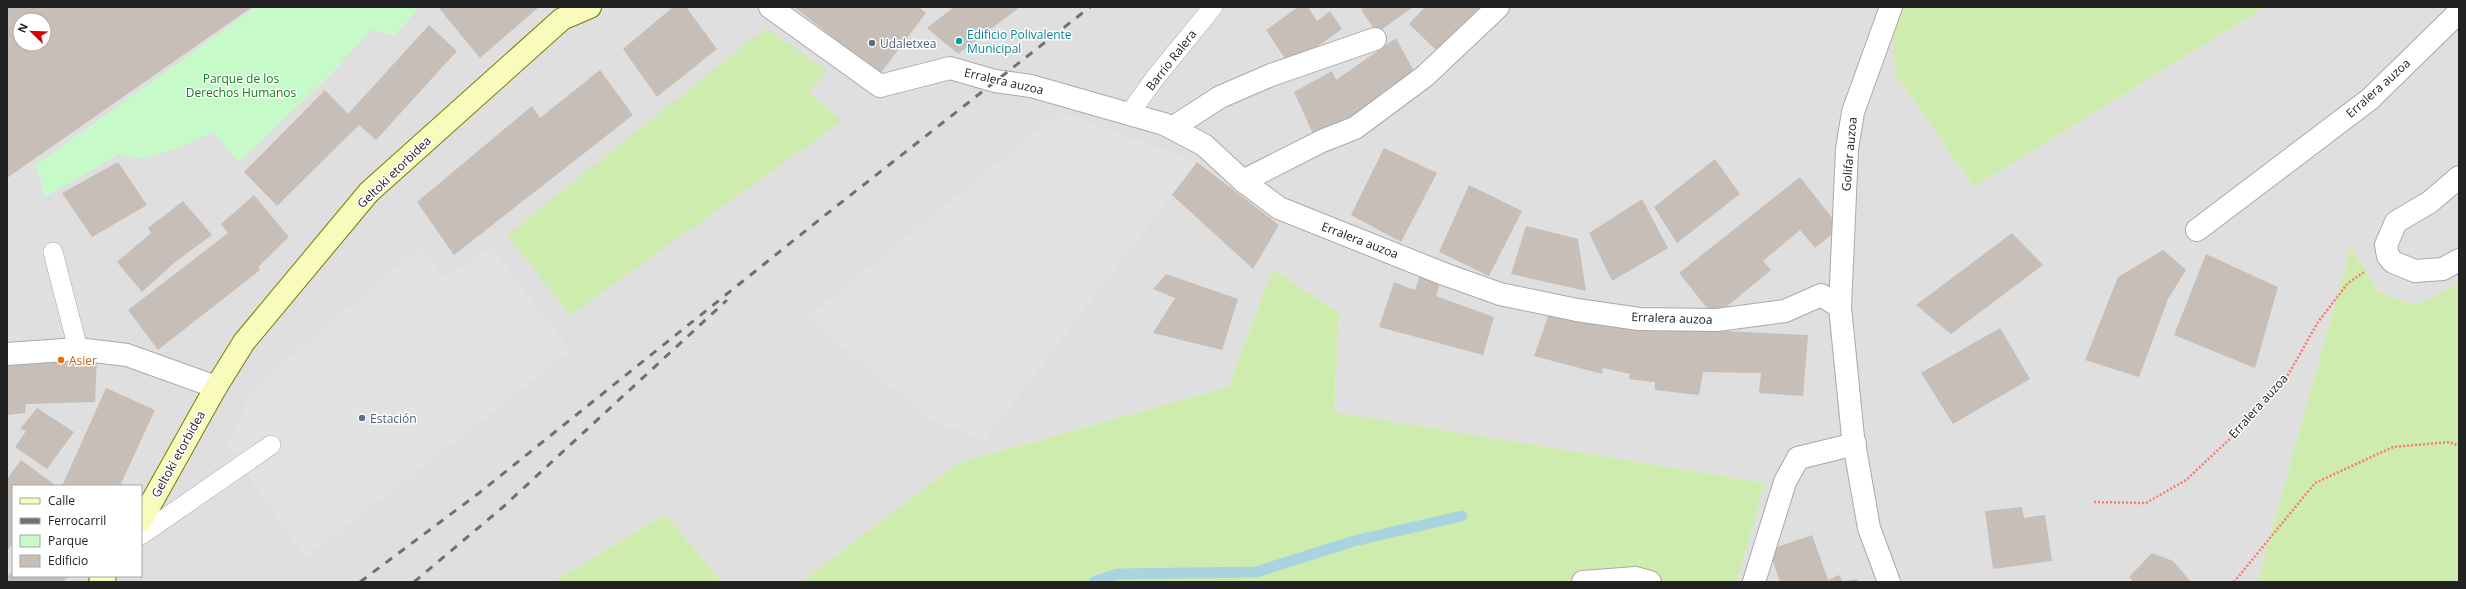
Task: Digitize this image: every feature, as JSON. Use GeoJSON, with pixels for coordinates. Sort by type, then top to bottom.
{"type":"FeatureCollection","features":[{"type":"Feature","properties":{"kind":"street","name":"Geltoki etorbidea"},"geometry":{"type":"LineString","coordinates":[[142,519],[216,387],[244,342],[369,192],[562,19],[590,7]]}},
{"type":"Feature","properties":{"kind":"street","name":"Erralera auzoa"},"geometry":{"type":"LineString","coordinates":[[770,7],[880,86],[950,68],[995,81],[1032,86],[1130,114],[1172,128],[1204,145],[1243,181],[1279,208],[1500,294],[1577,310],[1639,319],[1717,320],[1786,311],[1821,295],[1840,307]]}},
{"type":"Feature","properties":{"kind":"street"},"geometry":{"type":"LineString","coordinates":[[1243,181],[1322,141],[1355,128],[1425,76],[1498,7]]}},
{"type":"Feature","properties":{"kind":"street","name":"Golifar auzoa"},"geometry":{"type":"LineString","coordinates":[[1840,307],[1847,149],[1853,112],[1891,7]]}},
{"type":"Feature","properties":{"kind":"street","name":"Erralera auzoa"},"geometry":{"type":"LineString","coordinates":[[2197,230],[2370,98],[2459,12]]}},
{"type":"Feature","properties":{"kind":"street"},"geometry":{"type":"LineString","coordinates":[[1172,128],[1220,97],[1271,75],[1375,39]]}},
{"type":"Feature","properties":{"kind":"street"},"geometry":{"type":"LineString","coordinates":[[2459,177],[2430,202],[2396,222],[2386,245],[2388,256],[2393,262],[2415,271],[2443,269],[2459,260]]}},
{"type":"Feature","properties":{"kind":"street"},"geometry":{"type":"LineString","coordinates":[[1840,307],[1855,444],[1869,528],[1889,582]]}},
{"type":"Feature","properties":{"kind":"street"},"geometry":{"type":"LineString","coordinates":[[7,354],[78,349],[127,355],[216,387]]}},
{"type":"Feature","properties":{"kind":"street"},"geometry":{"type":"LineString","coordinates":[[1754,582],[1785,482],[1798,458],[1855,444]]}},
{"type":"Feature","properties":{"kind":"street"},"geometry":{"type":"LineString","coordinates":[[1583,582],[1636,578],[1650,582]]}},
{"type":"Feature","properties":{"kind":"lane","name":"Barrio Ralera"},"geometry":{"type":"LineString","coordinates":[[1130,114],[1155,78],[1213,7]]}},
{"type":"Feature","properties":{"kind":"lane"},"geometry":{"type":"LineString","coordinates":[[53,252],[78,349]]}},
{"type":"Feature","properties":{"kind":"lane"},"geometry":{"type":"LineString","coordinates":[[142,534],[271,445]]}},
{"type":"Feature","properties":{"kind":"path","name":"Erralera auzoa"},"geometry":{"type":"LineString","coordinates":[[2094,502],[2146,503],[2186,480],[2247,423],[2288,375],[2318,322],[2348,283],[2388,256]]}},
{"type":"Feature","properties":{"kind":"path"},"geometry":{"type":"LineString","coordinates":[[2234,582],[2315,483],[2393,447],[2449,442],[2459,446]]}},
{"type":"Feature","properties":{"kind":"shaded area"},"geometry":{"type":"Polygon","coordinates":[[[7,7],[1890,7],[1896,75],[1974,187],[2265,7],[2459,7],[2459,283],[2415,306],[2379,292],[2351,247],[2257,582],[1737,582],[1765,483],[1334,412],[1339,313],[1273,269],[1228,387],[958,463],[801,582],[722,582],[665,514],[553,582],[7,582],[7,7]]]}},
{"type":"Feature","properties":{"kind":"shaded area"},"geometry":{"type":"Polygon","coordinates":[[[1060,112],[1197,162],[984,441],[931,420],[807,318],[1060,112]]]}},
{"type":"Feature","properties":{"kind":"shaded area","name":"Estación"},"geometry":{"type":"Polygon","coordinates":[[[421,246],[445,278],[491,247],[571,351],[305,558],[227,446],[252,390],[421,246]]]}},
{"type":"Feature","properties":{"kind":"green space","name":"Parque de los Derechos Humanos"},"geometry":{"type":"Polygon","coordinates":[[[256,7],[420,7],[395,35],[371,30],[334,71],[239,162],[213,132],[181,147],[141,159],[119,154],[45,197],[36,165],[256,7]]]}},
{"type":"Feature","properties":{"kind":"green space"},"geometry":{"type":"Polygon","coordinates":[[[1890,7],[2265,7],[1974,187],[1896,75],[1890,7]]]}},
{"type":"Feature","properties":{"kind":"green space"},"geometry":{"type":"Polygon","coordinates":[[[766,28],[827,71],[809,92],[842,121],[570,315],[507,235],[766,28]]]}},
{"type":"Feature","properties":{"kind":"green space"},"geometry":{"type":"Polygon","coordinates":[[[2351,247],[2379,292],[2415,306],[2459,283],[2459,582],[2257,582],[2351,247]]]}},
{"type":"Feature","properties":{"kind":"green space"},"geometry":{"type":"Polygon","coordinates":[[[1273,269],[1339,313],[1334,412],[1765,483],[1737,582],[801,582],[958,463],[1228,387],[1273,269]]]}},
{"type":"Feature","properties":{"kind":"green space"},"geometry":{"type":"Polygon","coordinates":[[[665,514],[722,582],[553,582],[665,514]]]}},
{"type":"Feature","properties":{"kind":"building"},"geometry":{"type":"Polygon","coordinates":[[[7,7],[252,7],[7,178],[7,7]]]}},
{"type":"Feature","properties":{"kind":"building"},"geometry":{"type":"Polygon","coordinates":[[[438,7],[539,7],[480,58],[438,7]]]}},
{"type":"Feature","properties":{"kind":"building"},"geometry":{"type":"Polygon","coordinates":[[[673,7],[686,7],[717,49],[657,97],[623,49],[673,7]]]}},
{"type":"Feature","properties":{"kind":"building","name":"Udaletxea"},"geometry":{"type":"Polygon","coordinates":[[[794,7],[919,7],[926,13],[880,74],[794,7]]]}},
{"type":"Feature","properties":{"kind":"building","name":"Edificio Polivalente Municipal"},"geometry":{"type":"Polygon","coordinates":[[[954,7],[1020,7],[958,54],[927,28],[954,7]]]}},
{"type":"Feature","properties":{"kind":"building"},"geometry":{"type":"Polygon","coordinates":[[[1298,7],[1308,7],[1317,21],[1330,11],[1342,29],[1290,66],[1266,30],[1298,7]]]}},
{"type":"Feature","properties":{"kind":"building"},"geometry":{"type":"Polygon","coordinates":[[[1364,7],[1413,7],[1377,33],[1361,10],[1364,7]]]}},
{"type":"Feature","properties":{"kind":"building"},"geometry":{"type":"Polygon","coordinates":[[[1425,7],[1480,7],[1437,51],[1409,24],[1425,7]]]}},
{"type":"Feature","properties":{"kind":"building"},"geometry":{"type":"Polygon","coordinates":[[[429,25],[457,51],[376,140],[359,125],[277,206],[244,172],[325,90],[348,114],[429,25]]]}},
{"type":"Feature","properties":{"kind":"building"},"geometry":{"type":"Polygon","coordinates":[[[1396,38],[1416,75],[1355,116],[1314,136],[1294,92],[1332,71],[1336,80],[1396,38]]]}},
{"type":"Feature","properties":{"kind":"building"},"geometry":{"type":"Polygon","coordinates":[[[600,70],[633,115],[454,255],[417,202],[532,106],[540,118],[600,70]]]}},
{"type":"Feature","properties":{"kind":"building"},"geometry":{"type":"Polygon","coordinates":[[[1384,148],[1437,173],[1401,242],[1351,215],[1384,148]]]}},
{"type":"Feature","properties":{"kind":"building"},"geometry":{"type":"Polygon","coordinates":[[[1715,159],[1740,194],[1677,243],[1654,207],[1715,159]]]}},
{"type":"Feature","properties":{"kind":"building"},"geometry":{"type":"Polygon","coordinates":[[[118,162],[147,205],[92,237],[62,193],[118,162]]]}},
{"type":"Feature","properties":{"kind":"building"},"geometry":{"type":"Polygon","coordinates":[[[1197,162],[1279,225],[1253,269],[1172,195],[1197,162]]]}},
{"type":"Feature","properties":{"kind":"building"},"geometry":{"type":"Polygon","coordinates":[[[1800,177],[1840,228],[1815,248],[1800,230],[1763,261],[1771,270],[1714,317],[1679,273],[1800,177]]]}},
{"type":"Feature","properties":{"kind":"building"},"geometry":{"type":"Polygon","coordinates":[[[1469,185],[1522,211],[1489,276],[1439,252],[1469,185]]]}},
{"type":"Feature","properties":{"kind":"building"},"geometry":{"type":"Polygon","coordinates":[[[254,195],[289,237],[258,267],[260,270],[158,350],[128,310],[228,233],[221,224],[254,195]]]}},
{"type":"Feature","properties":{"kind":"building"},"geometry":{"type":"Polygon","coordinates":[[[1642,199],[1668,248],[1612,281],[1589,233],[1642,199]]]}},
{"type":"Feature","properties":{"kind":"building"},"geometry":{"type":"Polygon","coordinates":[[[183,201],[212,235],[175,262],[142,292],[117,262],[151,233],[148,228],[183,201]]]}},
{"type":"Feature","properties":{"kind":"building"},"geometry":{"type":"Polygon","coordinates":[[[1526,226],[1578,239],[1586,291],[1511,274],[1526,226]]]}},
{"type":"Feature","properties":{"kind":"building"},"geometry":{"type":"Polygon","coordinates":[[[2012,233],[2043,265],[1951,334],[1916,305],[2012,233]]]}},
{"type":"Feature","properties":{"kind":"building"},"geometry":{"type":"Polygon","coordinates":[[[2163,250],[2186,270],[2168,299],[2139,377],[2085,360],[2118,277],[2163,250]]]}},
{"type":"Feature","properties":{"kind":"building"},"geometry":{"type":"Polygon","coordinates":[[[2206,254],[2278,287],[2255,368],[2174,335],[2206,254]]]}},
{"type":"Feature","properties":{"kind":"building"},"geometry":{"type":"Polygon","coordinates":[[[1421,273],[1441,280],[1436,296],[1494,317],[1483,355],[1379,327],[1394,282],[1415,290],[1421,273]]]}},
{"type":"Feature","properties":{"kind":"building"},"geometry":{"type":"Polygon","coordinates":[[[1166,274],[1238,299],[1222,350],[1153,333],[1175,298],[1153,289],[1166,274]]]}},
{"type":"Feature","properties":{"kind":"building"},"geometry":{"type":"Polygon","coordinates":[[[1549,314],[1660,332],[1661,328],[1808,335],[1803,396],[1759,393],[1761,373],[1703,372],[1699,395],[1655,390],[1655,382],[1629,379],[1630,374],[1603,368],[1602,374],[1534,356],[1549,314]]]}},
{"type":"Feature","properties":{"kind":"building"},"geometry":{"type":"Polygon","coordinates":[[[2000,328],[2030,379],[1953,424],[1921,373],[2000,328]]]}},
{"type":"Feature","properties":{"kind":"building"},"geometry":{"type":"Polygon","coordinates":[[[97,357],[95,402],[26,404],[25,413],[7,415],[7,358],[97,357]]]}},
{"type":"Feature","properties":{"kind":"building"},"geometry":{"type":"Polygon","coordinates":[[[106,388],[155,410],[120,485],[62,485],[106,388]]]}},
{"type":"Feature","properties":{"kind":"building"},"geometry":{"type":"Polygon","coordinates":[[[37,408],[74,432],[47,469],[15,447],[26,431],[20,429],[37,408]]]}},
{"type":"Feature","properties":{"kind":"building"},"geometry":{"type":"Polygon","coordinates":[[[21,460],[55,485],[12,485],[12,544],[7,551],[7,479],[21,460]]]}},
{"type":"Feature","properties":{"kind":"building"},"geometry":{"type":"Polygon","coordinates":[[[2022,507],[2024,518],[2045,515],[2052,561],[1993,569],[1985,511],[2022,507]]]}},
{"type":"Feature","properties":{"kind":"building"},"geometry":{"type":"Polygon","coordinates":[[[1812,535],[1828,580],[1839,575],[1843,582],[1780,582],[1769,550],[1812,535]]]}},
{"type":"Feature","properties":{"kind":"building"},"geometry":{"type":"Polygon","coordinates":[[[2152,553],[2173,561],[2191,582],[2134,582],[2129,577],[2152,553]]]}},
{"type":"Feature","properties":{"kind":"building"},"geometry":{"type":"Polygon","coordinates":[[[12,572],[12,577],[68,577],[63,582],[7,582],[7,577],[12,572]]]}},
{"type":"Feature","properties":{"kind":"building"},"geometry":{"type":"Polygon","coordinates":[[[1857,579],[1858,582],[1844,582],[1844,581],[1857,579]]]}},
{"type":"Feature","properties":{"kind":"waterway"},"geometry":{"type":"LineString","coordinates":[[1094,582],[1117,574],[1256,572],[1354,541],[1462,516]]}},
{"type":"Feature","properties":{"kind":"railway"},"geometry":{"type":"LineString","coordinates":[[360,582],[479,493],[824,216],[1090,7]]}},
{"type":"Feature","properties":{"kind":"railway"},"geometry":{"type":"LineString","coordinates":[[414,582],[503,507],[727,300]]}},
{"type":"Feature","properties":{"kind":"place","name":"Edificio Polivalente Municipal"},"geometry":{"type":"Point","coordinates":[959,41]}},
{"type":"Feature","properties":{"kind":"place","name":"Udaletxea"},"geometry":{"type":"Point","coordinates":[872,43]}},
{"type":"Feature","properties":{"kind":"place","name":"Asier"},"geometry":{"type":"Point","coordinates":[61,360]}},
{"type":"Feature","properties":{"kind":"place","name":"Estación"},"geometry":{"type":"Point","coordinates":[362,418]}}]}
